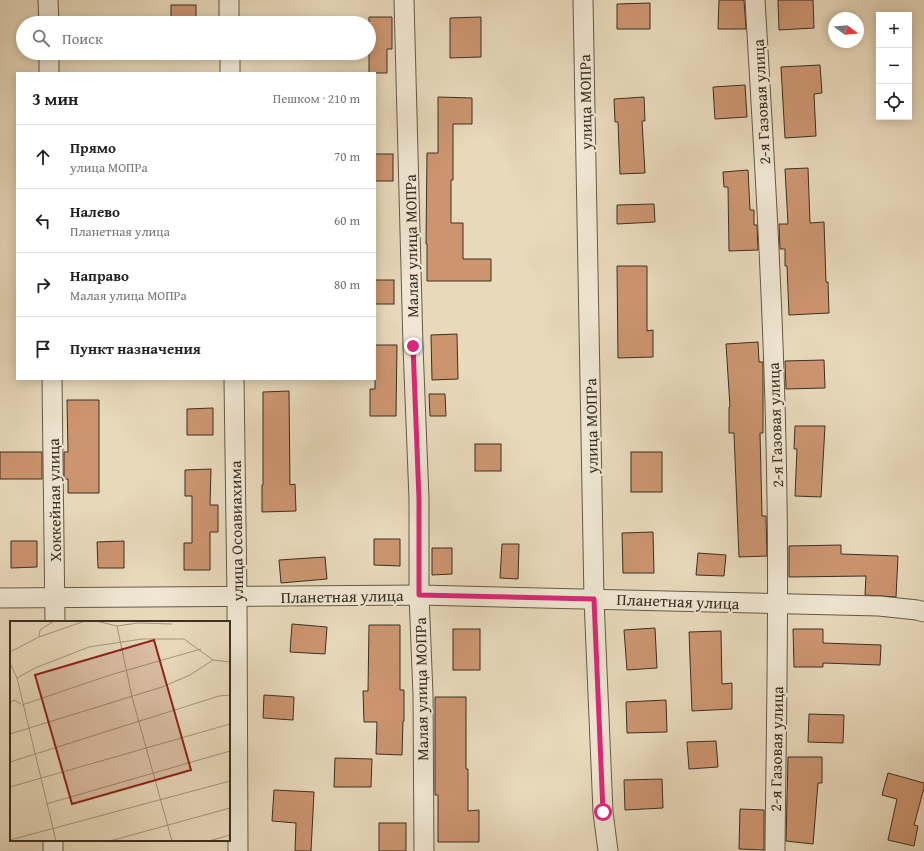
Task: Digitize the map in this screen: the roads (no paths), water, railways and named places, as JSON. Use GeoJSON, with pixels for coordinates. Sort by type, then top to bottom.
{"type":"FeatureCollection","features":[{"type":"Feature","properties":{"kind":"street"},"geometry":{"type":"LineString","coordinates":[[48,0],[48,16]]}},
{"type":"Feature","properties":{"kind":"street"},"geometry":{"type":"LineString","coordinates":[[229,0],[229,16]]}},
{"type":"Feature","properties":{"kind":"street","name":"Малая улица МОПРа"},"geometry":{"type":"LineString","coordinates":[[404,0],[413,346],[419,499],[419,595],[423,695],[424,851]]}},
{"type":"Feature","properties":{"kind":"street","name":"улица МОПРа"},"geometry":{"type":"LineString","coordinates":[[583,0],[594,599],[603,812],[608,851]]}},
{"type":"Feature","properties":{"kind":"street","name":"2-я Газовая улица"},"geometry":{"type":"LineString","coordinates":[[755,0],[769,226],[777,498],[778,604],[775,851]]}},
{"type":"Feature","properties":{"kind":"street"},"geometry":{"type":"LineString","coordinates":[[49,60],[49,72]]}},
{"type":"Feature","properties":{"kind":"street"},"geometry":{"type":"LineString","coordinates":[[230,60],[230,72]]}},
{"type":"Feature","properties":{"kind":"street","name":"Хоккейная улица"},"geometry":{"type":"LineString","coordinates":[[52,380],[55,621]]}},
{"type":"Feature","properties":{"kind":"street","name":"улица Осоавиахима"},"geometry":{"type":"LineString","coordinates":[[234,380],[238,851]]}},
{"type":"Feature","properties":{"kind":"street","name":"Планетная улица"},"geometry":{"type":"LineString","coordinates":[[0,598],[419,595],[879,606],[924,612]]}}]}
